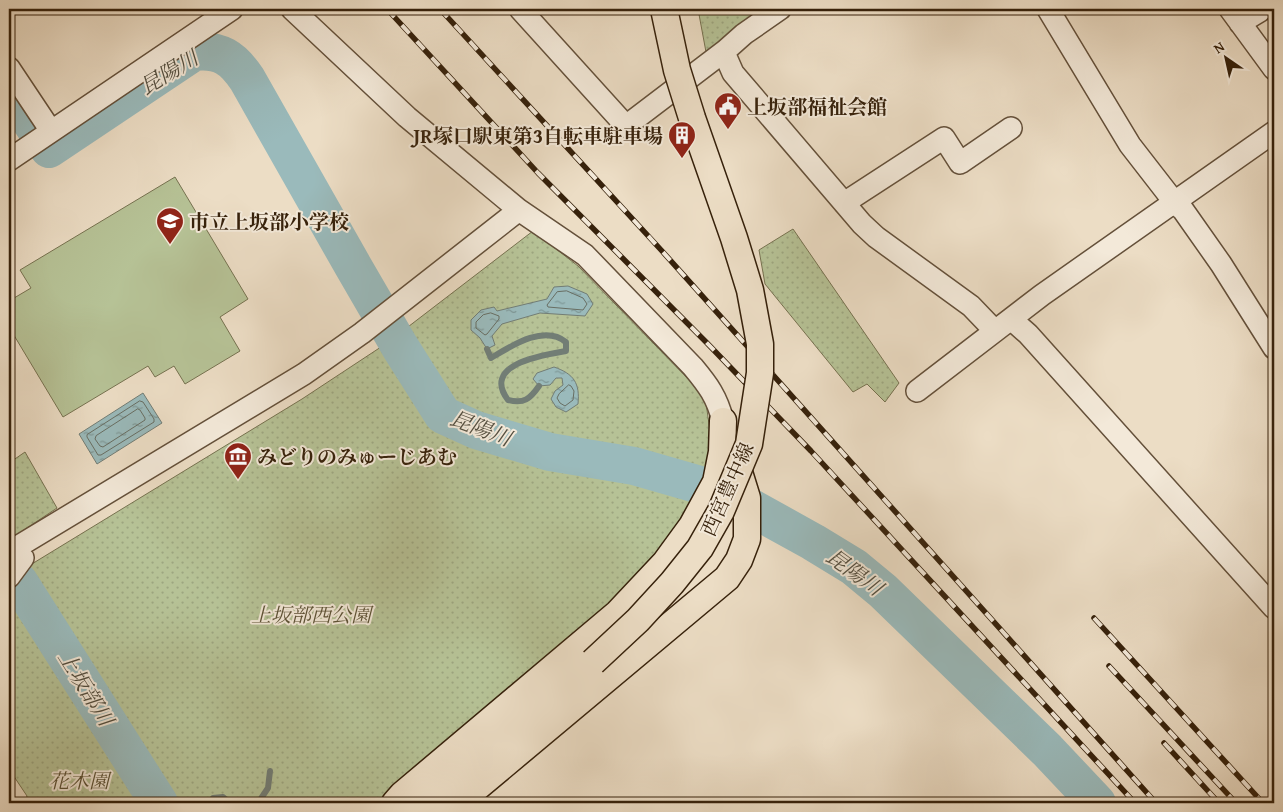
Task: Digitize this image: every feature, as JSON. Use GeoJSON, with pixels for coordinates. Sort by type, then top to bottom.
{"type":"FeatureCollection","features":[{"type":"Feature","properties":{"kind":"main road","name":"西宮豊中線"},"geometry":{"type":"LineString","coordinates":[[425,803],[593,662],[661,596],[700,548],[721,511],[749,444],[760,373],[760,344],[748,283],[687,102],[670,44],[664,9]]}},
{"type":"Feature","properties":{"kind":"main road"},"geometry":{"type":"LineString","coordinates":[[395,803],[402,795],[618,613],[665,564],[692,526],[716,482],[722,452],[723,421]]}},
{"type":"Feature","properties":{"kind":"main road"},"geometry":{"type":"LineString","coordinates":[[458,803],[727,578],[739,560],[747,539],[747,498],[723,421]]}},
{"type":"Feature","properties":{"kind":"street"},"geometry":{"type":"LineString","coordinates":[[9,160],[232,9]]}},
{"type":"Feature","properties":{"kind":"street"},"geometry":{"type":"LineString","coordinates":[[292,9],[407,117],[519,210],[592,262],[703,380],[718,403],[723,421]]}},
{"type":"Feature","properties":{"kind":"street"},"geometry":{"type":"LineString","coordinates":[[520,9],[626,126],[726,50],[744,34],[780,9]]}},
{"type":"Feature","properties":{"kind":"street"},"geometry":{"type":"LineString","coordinates":[[1048,9],[1130,145],[1175,203],[1183,210],[1221,264],[1274,348]]}},
{"type":"Feature","properties":{"kind":"street"},"geometry":{"type":"LineString","coordinates":[[1260,11],[1235,16],[1274,70]]}},
{"type":"Feature","properties":{"kind":"street"},"geometry":{"type":"LineString","coordinates":[[726,50],[726,57],[733,73],[862,224],[876,237],[971,306],[1034,342],[1274,608]]}},
{"type":"Feature","properties":{"kind":"street"},"geometry":{"type":"LineString","coordinates":[[9,68],[44,136]]}},
{"type":"Feature","properties":{"kind":"street"},"geometry":{"type":"LineString","coordinates":[[844,203],[944,138],[960,162],[1011,128]]}},
{"type":"Feature","properties":{"kind":"street"},"geometry":{"type":"LineString","coordinates":[[917,391],[1003,325],[1274,132]]}},
{"type":"Feature","properties":{"kind":"street"},"geometry":{"type":"LineString","coordinates":[[14,564],[304,374],[384,316],[519,210]]}},
{"type":"Feature","properties":{"kind":"green space"},"geometry":{"type":"Polygon","coordinates":[[[698,9],[763,9],[706,52],[698,9]]]}},
{"type":"Feature","properties":{"kind":"green space"},"geometry":{"type":"Polygon","coordinates":[[[175,177],[248,299],[220,317],[240,351],[185,384],[174,366],[155,377],[148,366],[63,417],[9,327],[9,301],[31,288],[20,270],[175,177]]]}},
{"type":"Feature","properties":{"kind":"green space"},"geometry":{"type":"Polygon","coordinates":[[[793,229],[899,383],[885,402],[867,384],[853,392],[765,284],[759,250],[793,229]]]}},
{"type":"Feature","properties":{"kind":"green space","name":"上坂部西公園"},"geometry":{"type":"Polygon","coordinates":[[[533,231],[578,266],[693,384],[706,403],[710,431],[709,467],[703,487],[656,562],[383,803],[25,803],[27,796],[9,769],[9,590],[22,570],[302,399],[387,343],[533,231]]]}},
{"type":"Feature","properties":{"kind":"green space"},"geometry":{"type":"Polygon","coordinates":[[[25,452],[57,508],[9,540],[9,463],[25,452]]]}},
{"type":"Feature","properties":{"kind":"water"},"geometry":{"type":"Polygon","coordinates":[[[568,286],[587,294],[593,304],[585,316],[540,313],[502,324],[492,336],[495,345],[487,349],[480,338],[471,330],[471,320],[481,310],[494,307],[497,311],[547,299],[554,287],[568,286]]]}},
{"type":"Feature","properties":{"kind":"water"},"geometry":{"type":"Polygon","coordinates":[[[554,367],[571,376],[577,385],[578,404],[566,412],[556,407],[551,399],[555,391],[563,385],[562,378],[556,378],[550,385],[539,386],[533,379],[537,373],[554,367]]]}},
{"type":"Feature","properties":{"kind":"water"},"geometry":{"type":"Polygon","coordinates":[[[143,393],[162,423],[97,464],[79,434],[143,393]]]}},
{"type":"Feature","properties":{"kind":"waterway","name":"昆陽川"},"geometry":{"type":"LineString","coordinates":[[9,89],[49,149],[194,52],[211,52],[225,56],[231,60],[247,79],[400,347],[443,415],[476,430],[550,452],[634,466],[721,491],[813,542],[854,567],[883,591],[1047,750],[1097,803]]}},
{"type":"Feature","properties":{"kind":"waterway"},"geometry":{"type":"LineString","coordinates":[[487,349],[491,358],[518,343],[538,336],[548,335],[566,342],[566,351],[543,355],[518,363],[508,370],[502,378],[502,388],[508,400],[522,401],[533,394],[539,386]]}},
{"type":"Feature","properties":{"kind":"waterway","name":"上坂部川"},"geometry":{"type":"LineString","coordinates":[[9,579],[19,582],[159,803]]}},
{"type":"Feature","properties":{"kind":"waterway"},"geometry":{"type":"LineString","coordinates":[[258,803],[268,788],[270,771]]}},
{"type":"Feature","properties":{"kind":"waterway"},"geometry":{"type":"LineString","coordinates":[[147,785],[160,776],[177,803]]}},
{"type":"Feature","properties":{"kind":"waterway"},"geometry":{"type":"LineString","coordinates":[[208,803],[213,798],[223,797],[230,803]]}},
{"type":"Feature","properties":{"kind":"railway"},"geometry":{"type":"LineString","coordinates":[[387,9],[538,173],[811,451],[1135,803]]}},
{"type":"Feature","properties":{"kind":"railway"},"geometry":{"type":"LineString","coordinates":[[440,9],[662,251],[1156,803]]}},
{"type":"Feature","properties":{"kind":"railway"},"geometry":{"type":"LineString","coordinates":[[1094,618],[1263,803]]}},
{"type":"Feature","properties":{"kind":"railway"},"geometry":{"type":"LineString","coordinates":[[1109,666],[1236,803]]}},
{"type":"Feature","properties":{"kind":"railway"},"geometry":{"type":"LineString","coordinates":[[1164,743],[1219,803]]}},
{"type":"Feature","properties":{"kind":"place","name":"上坂部福祉会館"},"geometry":{"type":"Point","coordinates":[728,130]}},
{"type":"Feature","properties":{"kind":"place","name":"JR塚口駅東第3自転車駐車場"},"geometry":{"type":"Point","coordinates":[682,159]}},
{"type":"Feature","properties":{"kind":"place","name":"市立上坂部小学校"},"geometry":{"type":"Point","coordinates":[170,245]}},
{"type":"Feature","properties":{"kind":"place","name":"みどりのみゅーじあむ"},"geometry":{"type":"Point","coordinates":[238,480]}},
{"type":"Feature","properties":{"kind":"park label","name":"花木園"},"geometry":{"type":"Point","coordinates":[79,780]}}]}
